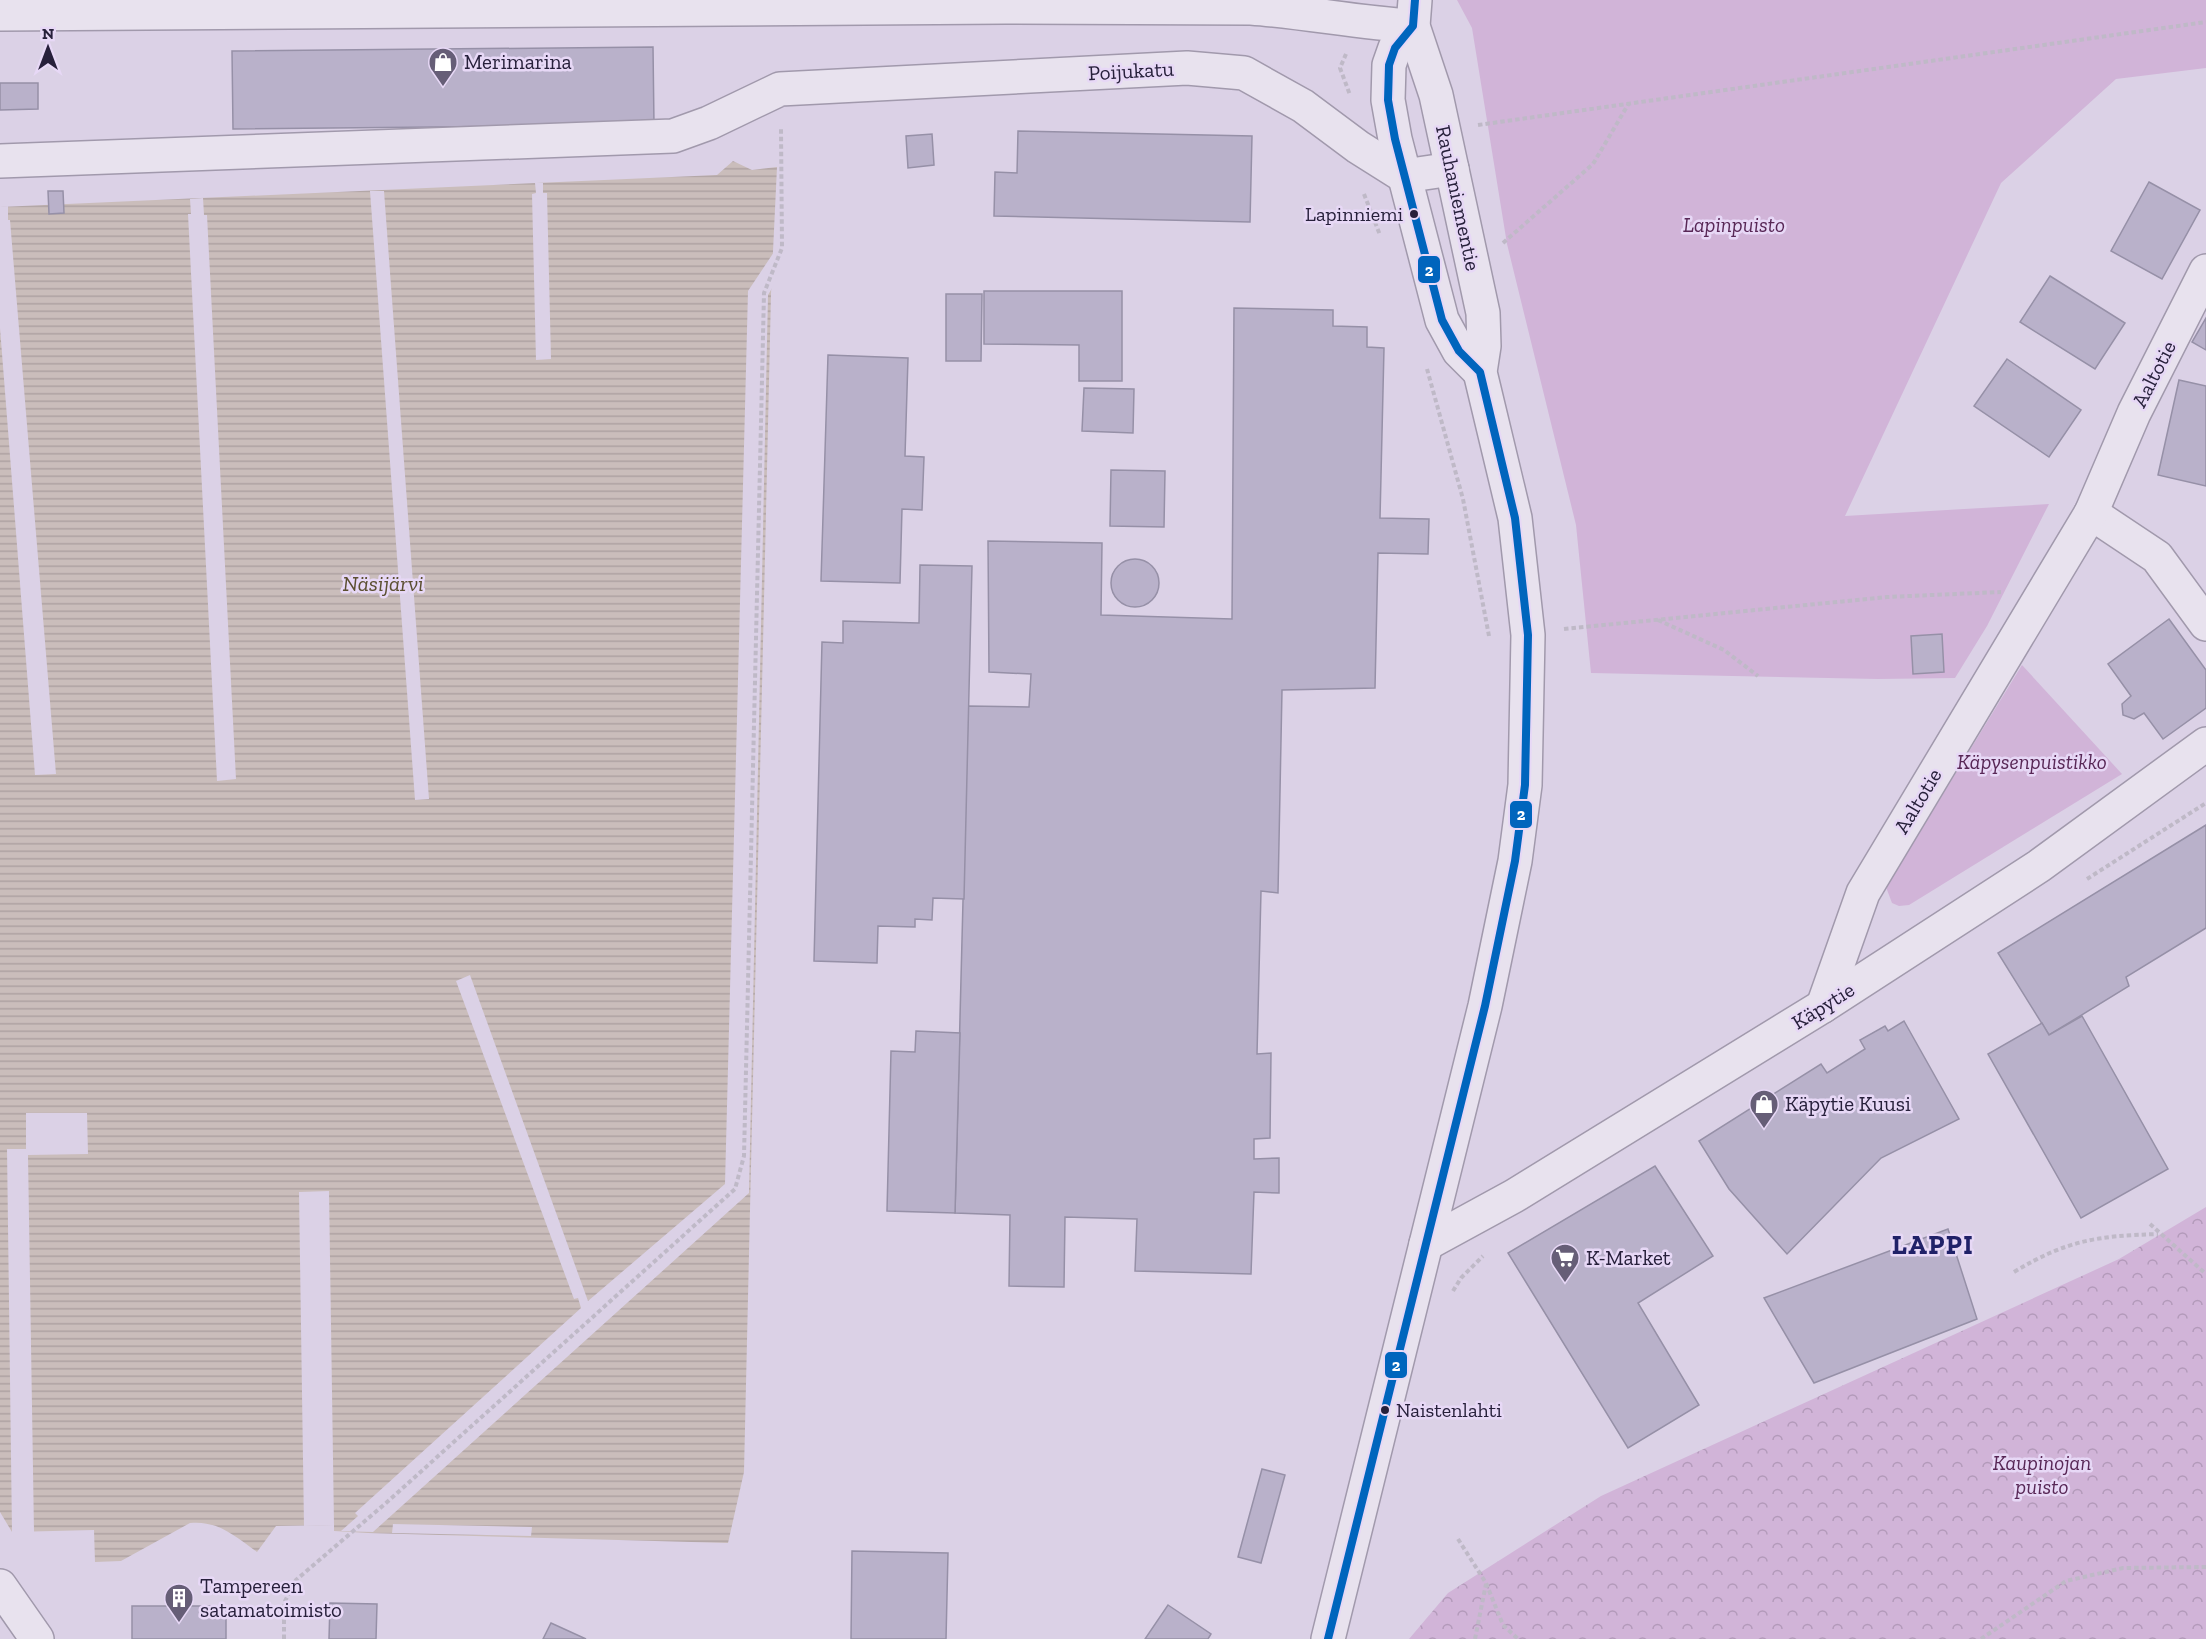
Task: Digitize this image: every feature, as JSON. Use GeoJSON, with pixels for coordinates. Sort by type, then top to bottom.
{"type":"FeatureCollection","features":[{"type":"Feature","properties":{"kind":"street"},"geometry":{"type":"LineString","coordinates":[[0,14],[464,5],[1002,3],[1251,8],[1291,11],[1360,23],[1414,13]]}},
{"type":"Feature","properties":{"kind":"street","name":"Rauhaniementie"},"geometry":{"type":"LineString","coordinates":[[1328,1639],[1356,1517],[1485,1006],[1515,861],[1525,785],[1528,635],[1517,529],[1480,372],[1484,346],[1483,313],[1436,95],[1414,13]]}},
{"type":"Feature","properties":{"kind":"street","name":"Rauhaniementie"},"geometry":{"type":"LineString","coordinates":[[1414,13],[1395,48],[1389,65],[1387,83],[1395,139],[1442,320],[1459,351],[1480,372]]}},
{"type":"Feature","properties":{"kind":"street","name":"Poijukatu"},"geometry":{"type":"LineString","coordinates":[[0,161],[672,136],[709,123],[780,89],[1187,68],[1244,73],[1303,106],[1358,147],[1404,176]]}},
{"type":"Feature","properties":{"kind":"street"},"geometry":{"type":"LineString","coordinates":[[1404,176],[1452,170]]}},
{"type":"Feature","properties":{"kind":"street","name":"Aaltotie"},"geometry":{"type":"LineString","coordinates":[[1823,1006],[1863,893],[2091,513],[2134,413],[2206,271]]}},
{"type":"Feature","properties":{"kind":"street"},"geometry":{"type":"LineString","coordinates":[[2091,513],[2157,557],[2206,624]]}},
{"type":"Feature","properties":{"kind":"street","name":"Käpytie"},"geometry":{"type":"LineString","coordinates":[[1426,1244],[1514,1196],[1823,1006],[2039,866],[2206,744]]}},
{"type":"Feature","properties":{"kind":"street"},"geometry":{"type":"LineString","coordinates":[[0,1586],[37,1639]]}},
{"type":"Feature","properties":{"kind":"path"},"geometry":{"type":"LineString","coordinates":[[1471,126],[2206,22]]}},
{"type":"Feature","properties":{"kind":"path"},"geometry":{"type":"LineString","coordinates":[[1340,68],[1352,104]]}},
{"type":"Feature","properties":{"kind":"path"},"geometry":{"type":"LineString","coordinates":[[1496,249],[1593,164],[1629,103]]}},
{"type":"Feature","properties":{"kind":"path"},"geometry":{"type":"LineString","coordinates":[[284,1639],[284,1603],[296,1580],[353,1532],[735,1189],[744,1156],[764,293],[782,248],[782,144]]}},
{"type":"Feature","properties":{"kind":"path"},"geometry":{"type":"LineString","coordinates":[[1364,194],[1381,236]]}},
{"type":"Feature","properties":{"kind":"path"},"geometry":{"type":"LineString","coordinates":[[1424,359],[1463,499],[1489,637]]}},
{"type":"Feature","properties":{"kind":"path"},"geometry":{"type":"LineString","coordinates":[[1557,630],[1887,597],[2008,591]]}},
{"type":"Feature","properties":{"kind":"path"},"geometry":{"type":"LineString","coordinates":[[1657,620],[1724,650],[1758,676]]}},
{"type":"Feature","properties":{"kind":"path"},"geometry":{"type":"LineString","coordinates":[[2086,879],[2206,803]]}},
{"type":"Feature","properties":{"kind":"path"},"geometry":{"type":"LineString","coordinates":[[2150,1224],[2158,1234],[2206,1274]]}},
{"type":"Feature","properties":{"kind":"path"},"geometry":{"type":"LineString","coordinates":[[2014,1272],[2045,1253],[2073,1243],[2105,1236],[2158,1234]]}},
{"type":"Feature","properties":{"kind":"path"},"geometry":{"type":"LineString","coordinates":[[1449,1298],[1461,1278],[1493,1250]]}},
{"type":"Feature","properties":{"kind":"path"},"geometry":{"type":"LineString","coordinates":[[1458,1539],[1486,1583],[1503,1625],[1518,1639]]}},
{"type":"Feature","properties":{"kind":"path"},"geometry":{"type":"LineString","coordinates":[[1981,1639],[2066,1581],[2123,1568],[2206,1567]]}},
{"type":"Feature","properties":{"kind":"path"},"geometry":{"type":"LineString","coordinates":[[1475,1639],[1486,1583]]}},
{"type":"Feature","properties":{"kind":"green space","name":"Lapinpuisto"},"geometry":{"type":"Polygon","coordinates":[[[1457,0],[2206,0],[2206,68],[2116,79],[2001,183],[1845,516],[2049,504],[1987,626],[1955,678],[1878,679],[1591,673],[1576,525],[1507,244],[1472,28],[1457,0]]]}},
{"type":"Feature","properties":{"kind":"green space","name":"Käpysenpuistikko"},"geometry":{"type":"Polygon","coordinates":[[[2022,665],[2122,774],[1909,905],[1899,906],[1892,903],[1886,887],[2022,665]]]}},
{"type":"Feature","properties":{"kind":"green space","name":"Kaupinojan puisto"},"geometry":{"type":"Polygon","coordinates":[[[2206,1207],[2206,1639],[1409,1639],[1448,1593],[1601,1496],[2119,1259],[2206,1207]]]}},
{"type":"Feature","properties":{"kind":"water","name":"Näsijärvi"},"geometry":{"type":"Polygon","coordinates":[[[733,161],[752,170],[777,167],[771,294],[744,1472],[728,1543],[368,1533],[334,1531],[334,1525],[276,1526],[257,1552],[234,1535],[218,1527],[190,1523],[121,1561],[95,1562],[94,1530],[12,1532],[0,1512],[0,207],[717,175],[733,161]]]}},
{"type":"Feature","properties":{"kind":"pier"},"geometry":{"type":"Polygon","coordinates":[[[535,183],[543,183],[543,193],[547,193],[551,359],[536,360],[532,194],[536,193],[535,183]]]}},
{"type":"Feature","properties":{"kind":"pier"},"geometry":{"type":"Polygon","coordinates":[[[370,191],[384,191],[429,799],[415,800],[370,191]]]}},
{"type":"Feature","properties":{"kind":"pier"},"geometry":{"type":"Polygon","coordinates":[[[203,198],[204,215],[207,215],[236,779],[217,781],[188,214],[191,214],[190,199],[203,198]]]}},
{"type":"Feature","properties":{"kind":"pier"},"geometry":{"type":"Polygon","coordinates":[[[8,206],[56,774],[35,775],[0,328],[0,207],[8,206]]]}},
{"type":"Feature","properties":{"kind":"pier"},"geometry":{"type":"Polygon","coordinates":[[[776,249],[775,283],[768,295],[749,1193],[373,1532],[341,1531],[358,1516],[355,1513],[581,1308],[578,1298],[574,1299],[456,981],[470,975],[588,1301],[725,1184],[748,291],[776,249]]]}},
{"type":"Feature","properties":{"kind":"pier"},"geometry":{"type":"Polygon","coordinates":[[[26,1113],[87,1113],[88,1154],[28,1155],[34,1532],[12,1532],[7,1149],[26,1149],[26,1113]]]}},
{"type":"Feature","properties":{"kind":"pier"},"geometry":{"type":"Polygon","coordinates":[[[329,1191],[334,1525],[304,1526],[299,1192],[329,1191]]]}},
{"type":"Feature","properties":{"kind":"pier"},"geometry":{"type":"Polygon","coordinates":[[[393,1524],[532,1527],[531,1536],[392,1533],[393,1524]]]}},
{"type":"Feature","properties":{"kind":"building","name":"Merimarina"},"geometry":{"type":"Polygon","coordinates":[[[653,47],[654,125],[233,129],[232,51],[653,47]]]}},
{"type":"Feature","properties":{"kind":"building"},"geometry":{"type":"Polygon","coordinates":[[[0,83],[38,83],[38,109],[0,110],[0,83]]]}},
{"type":"Feature","properties":{"kind":"building"},"geometry":{"type":"Polygon","coordinates":[[[1018,131],[1252,136],[1250,222],[994,216],[995,172],[1017,173],[1018,131]]]}},
{"type":"Feature","properties":{"kind":"building"},"geometry":{"type":"Polygon","coordinates":[[[932,134],[934,165],[908,168],[906,136],[932,134]]]}},
{"type":"Feature","properties":{"kind":"building"},"geometry":{"type":"Polygon","coordinates":[[[2149,182],[2200,210],[2162,279],[2111,251],[2149,182]]]}},
{"type":"Feature","properties":{"kind":"building"},"geometry":{"type":"Polygon","coordinates":[[[48,191],[63,191],[64,213],[49,214],[48,191]]]}},
{"type":"Feature","properties":{"kind":"building"},"geometry":{"type":"Polygon","coordinates":[[[2050,276],[2125,323],[2095,369],[2020,322],[2050,276]]]}},
{"type":"Feature","properties":{"kind":"building"},"geometry":{"type":"Polygon","coordinates":[[[984,291],[1122,291],[1122,381],[1079,381],[1079,345],[984,344],[984,291]]]}},
{"type":"Feature","properties":{"kind":"building"},"geometry":{"type":"Polygon","coordinates":[[[946,294],[982,294],[981,361],[946,361],[946,294]]]}},
{"type":"Feature","properties":{"kind":"building"},"geometry":{"type":"Polygon","coordinates":[[[1234,308],[1333,310],[1333,326],[1367,327],[1367,347],[1384,348],[1380,518],[1429,519],[1428,554],[1378,553],[1375,688],[1282,690],[1278,893],[1261,891],[1257,1054],[1271,1053],[1270,1138],[1254,1139],[1254,1159],[1279,1158],[1279,1193],[1254,1192],[1251,1274],[1135,1271],[1137,1219],[1065,1217],[1064,1287],[1009,1286],[1010,1215],[955,1213],[968,706],[1029,707],[1031,674],[989,672],[988,541],[1102,543],[1101,615],[1232,619],[1234,308]]]}},
{"type":"Feature","properties":{"kind":"building"},"geometry":{"type":"Polygon","coordinates":[[[2206,318],[2206,350],[2192,342],[2206,318]]]}},
{"type":"Feature","properties":{"kind":"building"},"geometry":{"type":"Polygon","coordinates":[[[828,355],[908,358],[905,456],[924,457],[922,510],[902,509],[900,583],[821,581],[828,355]]]}},
{"type":"Feature","properties":{"kind":"building"},"geometry":{"type":"Polygon","coordinates":[[[2007,359],[2081,410],[2049,457],[1974,406],[2007,359]]]}},
{"type":"Feature","properties":{"kind":"building"},"geometry":{"type":"Polygon","coordinates":[[[2179,380],[2206,386],[2206,486],[2158,475],[2179,380]]]}},
{"type":"Feature","properties":{"kind":"building"},"geometry":{"type":"Polygon","coordinates":[[[1084,388],[1134,389],[1133,433],[1082,431],[1084,388]]]}},
{"type":"Feature","properties":{"kind":"building"},"geometry":{"type":"Polygon","coordinates":[[[1111,470],[1165,471],[1164,527],[1110,526],[1111,470]]]}},
{"type":"Feature","properties":{"kind":"building"},"geometry":{"type":"Polygon","coordinates":[[[1135,559],[1152,566],[1159,583],[1152,600],[1135,607],[1118,600],[1111,583],[1118,566],[1135,559]]]}},
{"type":"Feature","properties":{"kind":"building"},"geometry":{"type":"Polygon","coordinates":[[[920,565],[972,566],[964,899],[933,898],[932,920],[915,919],[915,927],[878,926],[877,963],[814,961],[822,642],[843,643],[843,621],[919,623],[920,565]]]}},
{"type":"Feature","properties":{"kind":"building"},"geometry":{"type":"Polygon","coordinates":[[[2169,619],[2206,670],[2206,708],[2163,739],[2144,713],[2134,719],[2123,715],[2122,704],[2131,696],[2108,664],[2169,619]]]}},
{"type":"Feature","properties":{"kind":"building"},"geometry":{"type":"Polygon","coordinates":[[[1942,634],[1944,672],[1913,674],[1911,636],[1942,634]]]}},
{"type":"Feature","properties":{"kind":"building"},"geometry":{"type":"Polygon","coordinates":[[[2206,825],[2206,928],[2126,977],[2129,986],[2049,1035],[1998,953],[2206,825]]]}},
{"type":"Feature","properties":{"kind":"building"},"geometry":{"type":"Polygon","coordinates":[[[2082,1016],[2168,1169],[2081,1218],[1988,1054],[2042,1023],[2049,1035],[2082,1016]]]}},
{"type":"Feature","properties":{"kind":"building"},"geometry":{"type":"Polygon","coordinates":[[[1904,1021],[1959,1119],[1881,1158],[1787,1254],[1729,1189],[1699,1141],[1821,1064],[1827,1073],[1865,1049],[1860,1040],[1885,1026],[1888,1031],[1904,1021]]]}},
{"type":"Feature","properties":{"kind":"building"},"geometry":{"type":"Polygon","coordinates":[[[916,1031],[960,1033],[955,1213],[887,1211],[891,1051],[915,1052],[916,1031]]]}},
{"type":"Feature","properties":{"kind":"building"},"geometry":{"type":"Polygon","coordinates":[[[1655,1166],[1713,1256],[1638,1303],[1699,1405],[1628,1448],[1508,1253],[1655,1166]]]}},
{"type":"Feature","properties":{"kind":"building"},"geometry":{"type":"Polygon","coordinates":[[[1948,1229],[1977,1319],[1814,1383],[1764,1298],[1948,1229]]]}},
{"type":"Feature","properties":{"kind":"building"},"geometry":{"type":"Polygon","coordinates":[[[1262,1469],[1285,1475],[1261,1563],[1238,1557],[1262,1469]]]}},
{"type":"Feature","properties":{"kind":"building"},"geometry":{"type":"Polygon","coordinates":[[[852,1551],[948,1553],[946,1639],[851,1639],[852,1551]]]}},
{"type":"Feature","properties":{"kind":"building"},"geometry":{"type":"Polygon","coordinates":[[[330,1603],[377,1604],[376,1639],[329,1639],[330,1603]]]}},
{"type":"Feature","properties":{"kind":"building"},"geometry":{"type":"Polygon","coordinates":[[[1168,1605],[1211,1634],[1208,1639],[1145,1639],[1168,1605]]]}},
{"type":"Feature","properties":{"kind":"building","name":"Tampereen satamatoimisto"},"geometry":{"type":"Polygon","coordinates":[[[132,1606],[226,1606],[226,1639],[132,1639],[132,1606]]]}},
{"type":"Feature","properties":{"kind":"building"},"geometry":{"type":"Polygon","coordinates":[[[551,1623],[586,1639],[543,1639],[551,1623]]]}},
{"type":"Feature","properties":{"kind":"transit line","name":"2"},"geometry":{"type":"LineString","coordinates":[[1328,1639],[1485,1006],[1515,861],[1525,785],[1528,635],[1515,518],[1480,372],[1459,351],[1442,320],[1395,139],[1388,100],[1389,65],[1395,48],[1413,26],[1415,0]]}},
{"type":"Feature","properties":{"kind":"place","name":"Merimarina"},"geometry":{"type":"Point","coordinates":[443,88]}},
{"type":"Feature","properties":{"kind":"place","name":"Lapinniemi"},"geometry":{"type":"Point","coordinates":[1414,214]}},
{"type":"Feature","properties":{"kind":"place","name":"Käpytie Kuusi"},"geometry":{"type":"Point","coordinates":[1764,1130]}},
{"type":"Feature","properties":{"kind":"place","name":"K-Market"},"geometry":{"type":"Point","coordinates":[1565,1284]}},
{"type":"Feature","properties":{"kind":"place","name":"Naistenlahti"},"geometry":{"type":"Point","coordinates":[1385,1410]}},
{"type":"Feature","properties":{"kind":"place","name":"Tampereen satamatoimisto"},"geometry":{"type":"Point","coordinates":[179,1624]}},
{"type":"Feature","properties":{"kind":"district","name":"LAPPI"},"geometry":{"type":"Point","coordinates":[1933,1245]}}]}
